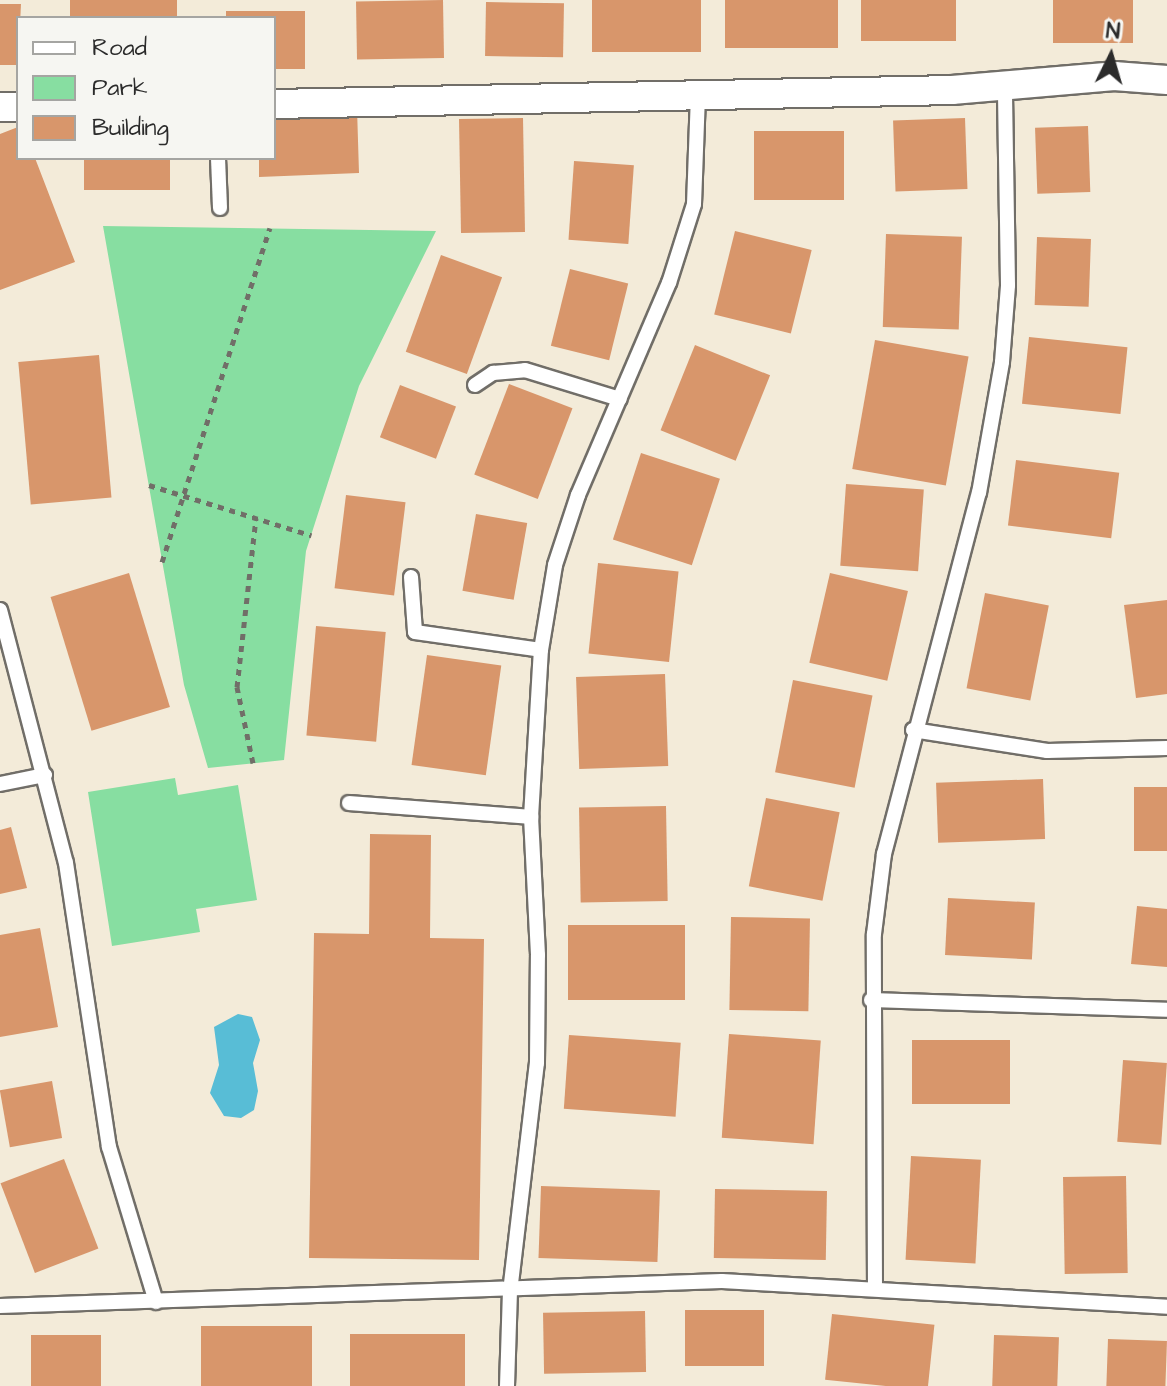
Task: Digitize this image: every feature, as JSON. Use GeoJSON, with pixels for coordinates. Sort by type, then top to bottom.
{"type":"FeatureCollection","features":[{"type":"Feature","properties":{"kind":"street"},"geometry":{"type":"LineString","coordinates":[[276,104],[1005,87],[1114,76],[1167,80]]}},
{"type":"Feature","properties":{"kind":"lane"},"geometry":{"type":"LineString","coordinates":[[875,1289],[871,1000],[884,854],[913,730],[979,493],[1002,362],[1008,285],[1005,87]]}},
{"type":"Feature","properties":{"kind":"lane"},"geometry":{"type":"LineString","coordinates":[[507,1386],[510,1292],[537,1063],[531,817],[541,650],[555,565],[578,495],[669,283],[694,204],[698,94]]}},
{"type":"Feature","properties":{"kind":"lane"},"geometry":{"type":"LineString","coordinates":[[218,160],[220,208]]}},
{"type":"Feature","properties":{"kind":"lane"},"geometry":{"type":"LineString","coordinates":[[475,385],[493,373],[525,370],[620,399]]}},
{"type":"Feature","properties":{"kind":"lane"},"geometry":{"type":"LineString","coordinates":[[411,577],[415,632],[541,650]]}},
{"type":"Feature","properties":{"kind":"lane"},"geometry":{"type":"LineString","coordinates":[[0,610],[66,863],[109,1147],[156,1302]]}},
{"type":"Feature","properties":{"kind":"lane"},"geometry":{"type":"LineString","coordinates":[[913,730],[1047,751],[1167,748]]}},
{"type":"Feature","properties":{"kind":"lane"},"geometry":{"type":"LineString","coordinates":[[0,784],[45,775]]}},
{"type":"Feature","properties":{"kind":"lane"},"geometry":{"type":"LineString","coordinates":[[349,803],[531,817]]}},
{"type":"Feature","properties":{"kind":"lane"},"geometry":{"type":"LineString","coordinates":[[871,1000],[1167,1010]]}},
{"type":"Feature","properties":{"kind":"lane"},"geometry":{"type":"LineString","coordinates":[[0,1306],[510,1292],[722,1281],[1167,1307]]}},
{"type":"Feature","properties":{"kind":"path"},"geometry":{"type":"LineString","coordinates":[[162,562],[270,228]]}},
{"type":"Feature","properties":{"kind":"path"},"geometry":{"type":"LineString","coordinates":[[149,485],[311,535]]}},
{"type":"Feature","properties":{"kind":"path"},"geometry":{"type":"LineString","coordinates":[[253,763],[237,687],[256,518]]}},
{"type":"Feature","properties":{"kind":"green space"},"geometry":{"type":"Polygon","coordinates":[[[103,226],[436,231],[359,386],[306,551],[284,760],[208,768],[184,685],[103,226]]]}},
{"type":"Feature","properties":{"kind":"green space"},"geometry":{"type":"Polygon","coordinates":[[[175,778],[178,795],[238,785],[257,900],[196,909],[200,932],[112,946],[88,792],[175,778]]]}},
{"type":"Feature","properties":{"kind":"water"},"geometry":{"type":"Polygon","coordinates":[[[238,1014],[252,1017],[260,1040],[253,1063],[258,1091],[254,1110],[241,1118],[224,1116],[210,1093],[219,1065],[214,1027],[238,1014]]]}},
{"type":"Feature","properties":{"kind":"building"},"geometry":{"type":"Polygon","coordinates":[[[70,0],[177,0],[177,16],[70,16],[70,0]]]}},
{"type":"Feature","properties":{"kind":"building"},"geometry":{"type":"Polygon","coordinates":[[[443,0],[444,58],[357,60],[356,2],[443,0]]]}},
{"type":"Feature","properties":{"kind":"building"},"geometry":{"type":"Polygon","coordinates":[[[592,0],[701,0],[701,52],[592,52],[592,0]]]}},
{"type":"Feature","properties":{"kind":"building"},"geometry":{"type":"Polygon","coordinates":[[[725,0],[838,0],[838,48],[725,48],[725,0]]]}},
{"type":"Feature","properties":{"kind":"building"},"geometry":{"type":"Polygon","coordinates":[[[861,0],[956,0],[956,41],[861,41],[861,0]]]}},
{"type":"Feature","properties":{"kind":"building"},"geometry":{"type":"Polygon","coordinates":[[[1053,0],[1133,0],[1133,43],[1053,43],[1053,0]]]}},
{"type":"Feature","properties":{"kind":"building"},"geometry":{"type":"Polygon","coordinates":[[[486,2],[564,3],[563,57],[485,56],[486,2]]]}},
{"type":"Feature","properties":{"kind":"building"},"geometry":{"type":"Polygon","coordinates":[[[0,4],[21,4],[20,16],[16,16],[16,65],[0,65],[0,4]]]}},
{"type":"Feature","properties":{"kind":"building"},"geometry":{"type":"Polygon","coordinates":[[[226,11],[305,11],[305,69],[276,69],[276,16],[226,16],[226,11]]]}},
{"type":"Feature","properties":{"kind":"building"},"geometry":{"type":"Polygon","coordinates":[[[357,108],[359,173],[259,177],[259,160],[276,160],[276,111],[357,108]]]}},
{"type":"Feature","properties":{"kind":"building"},"geometry":{"type":"Polygon","coordinates":[[[523,118],[525,232],[461,233],[459,119],[523,118]]]}},
{"type":"Feature","properties":{"kind":"building"},"geometry":{"type":"Polygon","coordinates":[[[965,118],[967,189],[896,191],[893,121],[965,118]]]}},
{"type":"Feature","properties":{"kind":"building"},"geometry":{"type":"Polygon","coordinates":[[[1088,126],[1090,192],[1037,194],[1035,128],[1088,126]]]}},
{"type":"Feature","properties":{"kind":"building"},"geometry":{"type":"Polygon","coordinates":[[[16,128],[16,160],[36,160],[75,262],[0,290],[0,134],[16,128]]]}},
{"type":"Feature","properties":{"kind":"building"},"geometry":{"type":"Polygon","coordinates":[[[754,131],[844,131],[844,200],[754,200],[754,131]]]}},
{"type":"Feature","properties":{"kind":"building"},"geometry":{"type":"Polygon","coordinates":[[[84,160],[170,160],[170,190],[84,190],[84,160]]]}},
{"type":"Feature","properties":{"kind":"building"},"geometry":{"type":"Polygon","coordinates":[[[574,161],[634,165],[628,244],[568,240],[574,161]]]}},
{"type":"Feature","properties":{"kind":"building"},"geometry":{"type":"Polygon","coordinates":[[[735,231],[812,250],[791,334],[714,314],[735,231]]]}},
{"type":"Feature","properties":{"kind":"building"},"geometry":{"type":"Polygon","coordinates":[[[886,234],[962,237],[959,330],[883,327],[886,234]]]}},
{"type":"Feature","properties":{"kind":"building"},"geometry":{"type":"Polygon","coordinates":[[[1037,237],[1091,239],[1089,307],[1035,305],[1037,237]]]}},
{"type":"Feature","properties":{"kind":"building"},"geometry":{"type":"Polygon","coordinates":[[[441,255],[502,277],[467,374],[406,352],[441,255]]]}},
{"type":"Feature","properties":{"kind":"building"},"geometry":{"type":"Polygon","coordinates":[[[570,269],[628,284],[609,360],[551,346],[570,269]]]}},
{"type":"Feature","properties":{"kind":"building"},"geometry":{"type":"Polygon","coordinates":[[[1029,337],[1127,347],[1120,414],[1022,404],[1029,337]]]}},
{"type":"Feature","properties":{"kind":"building"},"geometry":{"type":"Polygon","coordinates":[[[875,340],[969,356],[946,486],[852,469],[875,340]]]}},
{"type":"Feature","properties":{"kind":"building"},"geometry":{"type":"Polygon","coordinates":[[[695,345],[770,375],[736,461],[661,430],[695,345]]]}},
{"type":"Feature","properties":{"kind":"building"},"geometry":{"type":"Polygon","coordinates":[[[99,355],[111,497],[31,505],[18,362],[99,355]]]}},
{"type":"Feature","properties":{"kind":"building"},"geometry":{"type":"Polygon","coordinates":[[[509,384],[572,408],[538,499],[474,475],[509,384]]]}},
{"type":"Feature","properties":{"kind":"building"},"geometry":{"type":"Polygon","coordinates":[[[400,385],[456,407],[436,459],[380,437],[400,385]]]}},
{"type":"Feature","properties":{"kind":"building"},"geometry":{"type":"Polygon","coordinates":[[[641,453],[720,479],[692,565],[613,540],[641,453]]]}},
{"type":"Feature","properties":{"kind":"building"},"geometry":{"type":"Polygon","coordinates":[[[1016,460],[1119,473],[1111,538],[1008,526],[1016,460]]]}},
{"type":"Feature","properties":{"kind":"building"},"geometry":{"type":"Polygon","coordinates":[[[846,484],[924,489],[918,571],[840,566],[846,484]]]}},
{"type":"Feature","properties":{"kind":"building"},"geometry":{"type":"Polygon","coordinates":[[[346,495],[406,502],[394,596],[335,588],[346,495]]]}},
{"type":"Feature","properties":{"kind":"building"},"geometry":{"type":"Polygon","coordinates":[[[476,514],[527,523],[514,600],[462,591],[476,514]]]}},
{"type":"Feature","properties":{"kind":"building"},"geometry":{"type":"Polygon","coordinates":[[[598,563],[679,571],[669,662],[588,654],[598,563]]]}},
{"type":"Feature","properties":{"kind":"building"},"geometry":{"type":"Polygon","coordinates":[[[129,573],[170,707],[92,731],[51,597],[129,573]]]}},
{"type":"Feature","properties":{"kind":"building"},"geometry":{"type":"Polygon","coordinates":[[[830,573],[908,591],[887,681],[809,663],[830,573]]]}},
{"type":"Feature","properties":{"kind":"building"},"geometry":{"type":"Polygon","coordinates":[[[985,593],[1049,605],[1030,701],[966,688],[985,593]]]}},
{"type":"Feature","properties":{"kind":"building"},"geometry":{"type":"Polygon","coordinates":[[[1167,600],[1167,694],[1136,698],[1124,605],[1167,600]]]}},
{"type":"Feature","properties":{"kind":"building"},"geometry":{"type":"Polygon","coordinates":[[[316,626],[386,632],[376,742],[306,736],[316,626]]]}},
{"type":"Feature","properties":{"kind":"building"},"geometry":{"type":"Polygon","coordinates":[[[427,655],[501,665],[486,775],[412,765],[427,655]]]}},
{"type":"Feature","properties":{"kind":"building"},"geometry":{"type":"Polygon","coordinates":[[[665,674],[668,766],[579,769],[576,677],[665,674]]]}},
{"type":"Feature","properties":{"kind":"building"},"geometry":{"type":"Polygon","coordinates":[[[793,680],[873,695],[855,788],[775,772],[793,680]]]}},
{"type":"Feature","properties":{"kind":"building"},"geometry":{"type":"Polygon","coordinates":[[[1043,779],[1045,839],[938,843],[936,783],[1043,779]]]}},
{"type":"Feature","properties":{"kind":"building"},"geometry":{"type":"Polygon","coordinates":[[[1134,787],[1167,787],[1167,851],[1134,851],[1134,787]]]}},
{"type":"Feature","properties":{"kind":"building"},"geometry":{"type":"Polygon","coordinates":[[[766,798],[840,812],[822,901],[749,886],[766,798]]]}},
{"type":"Feature","properties":{"kind":"building"},"geometry":{"type":"Polygon","coordinates":[[[666,806],[668,901],[581,903],[579,808],[666,806]]]}},
{"type":"Feature","properties":{"kind":"building"},"geometry":{"type":"Polygon","coordinates":[[[11,827],[27,888],[0,894],[0,830],[11,827]]]}},
{"type":"Feature","properties":{"kind":"building"},"geometry":{"type":"Polygon","coordinates":[[[370,834],[431,835],[430,938],[484,939],[479,1260],[309,1258],[314,933],[369,934],[370,834]]]}},
{"type":"Feature","properties":{"kind":"building"},"geometry":{"type":"Polygon","coordinates":[[[948,898],[1035,903],[1032,959],[945,955],[948,898]]]}},
{"type":"Feature","properties":{"kind":"building"},"geometry":{"type":"Polygon","coordinates":[[[1137,906],[1167,909],[1167,967],[1131,964],[1137,906]]]}},
{"type":"Feature","properties":{"kind":"building"},"geometry":{"type":"Polygon","coordinates":[[[731,917],[810,918],[808,1011],[729,1010],[731,917]]]}},
{"type":"Feature","properties":{"kind":"building"},"geometry":{"type":"Polygon","coordinates":[[[568,925],[685,925],[685,1000],[568,1000],[568,925]]]}},
{"type":"Feature","properties":{"kind":"building"},"geometry":{"type":"Polygon","coordinates":[[[40,928],[58,1027],[0,1037],[0,935],[40,928]]]}},
{"type":"Feature","properties":{"kind":"building"},"geometry":{"type":"Polygon","coordinates":[[[729,1034],[821,1040],[814,1144],[722,1138],[729,1034]]]}},
{"type":"Feature","properties":{"kind":"building"},"geometry":{"type":"Polygon","coordinates":[[[569,1035],[681,1043],[676,1117],[564,1109],[569,1035]]]}},
{"type":"Feature","properties":{"kind":"building"},"geometry":{"type":"Polygon","coordinates":[[[912,1040],[1010,1040],[1010,1104],[912,1104],[912,1040]]]}},
{"type":"Feature","properties":{"kind":"building"},"geometry":{"type":"Polygon","coordinates":[[[1123,1060],[1167,1063],[1161,1145],[1117,1142],[1123,1060]]]}},
{"type":"Feature","properties":{"kind":"building"},"geometry":{"type":"Polygon","coordinates":[[[52,1081],[62,1138],[10,1147],[0,1090],[52,1081]]]}},
{"type":"Feature","properties":{"kind":"building"},"geometry":{"type":"Polygon","coordinates":[[[911,1156],[981,1160],[975,1264],[906,1260],[911,1156]]]}},
{"type":"Feature","properties":{"kind":"building"},"geometry":{"type":"Polygon","coordinates":[[[64,1159],[98,1249],[35,1273],[1,1183],[64,1159]]]}},
{"type":"Feature","properties":{"kind":"building"},"geometry":{"type":"Polygon","coordinates":[[[1126,1176],[1128,1273],[1065,1274],[1063,1177],[1126,1176]]]}},
{"type":"Feature","properties":{"kind":"building"},"geometry":{"type":"Polygon","coordinates":[[[541,1186],[660,1190],[657,1262],[538,1258],[541,1186]]]}},
{"type":"Feature","properties":{"kind":"building"},"geometry":{"type":"Polygon","coordinates":[[[715,1189],[827,1191],[826,1260],[714,1258],[715,1189]]]}},
{"type":"Feature","properties":{"kind":"building"},"geometry":{"type":"Polygon","coordinates":[[[685,1310],[764,1310],[764,1366],[685,1366],[685,1310]]]}},
{"type":"Feature","properties":{"kind":"building"},"geometry":{"type":"Polygon","coordinates":[[[645,1311],[646,1372],[544,1374],[543,1313],[645,1311]]]}},
{"type":"Feature","properties":{"kind":"building"},"geometry":{"type":"Polygon","coordinates":[[[832,1314],[934,1325],[928,1386],[886,1386],[825,1380],[832,1314]]]}},
{"type":"Feature","properties":{"kind":"building"},"geometry":{"type":"Polygon","coordinates":[[[201,1326],[312,1326],[312,1386],[201,1386],[201,1326]]]}},
{"type":"Feature","properties":{"kind":"building"},"geometry":{"type":"Polygon","coordinates":[[[350,1334],[465,1334],[465,1386],[350,1386],[350,1334]]]}},
{"type":"Feature","properties":{"kind":"building"},"geometry":{"type":"Polygon","coordinates":[[[31,1335],[101,1335],[101,1386],[31,1386],[31,1335]]]}},
{"type":"Feature","properties":{"kind":"building"},"geometry":{"type":"Polygon","coordinates":[[[994,1335],[1059,1337],[1057,1386],[992,1386],[994,1335]]]}},
{"type":"Feature","properties":{"kind":"building"},"geometry":{"type":"Polygon","coordinates":[[[1108,1339],[1167,1341],[1165,1386],[1106,1386],[1108,1339]]]}}]}
